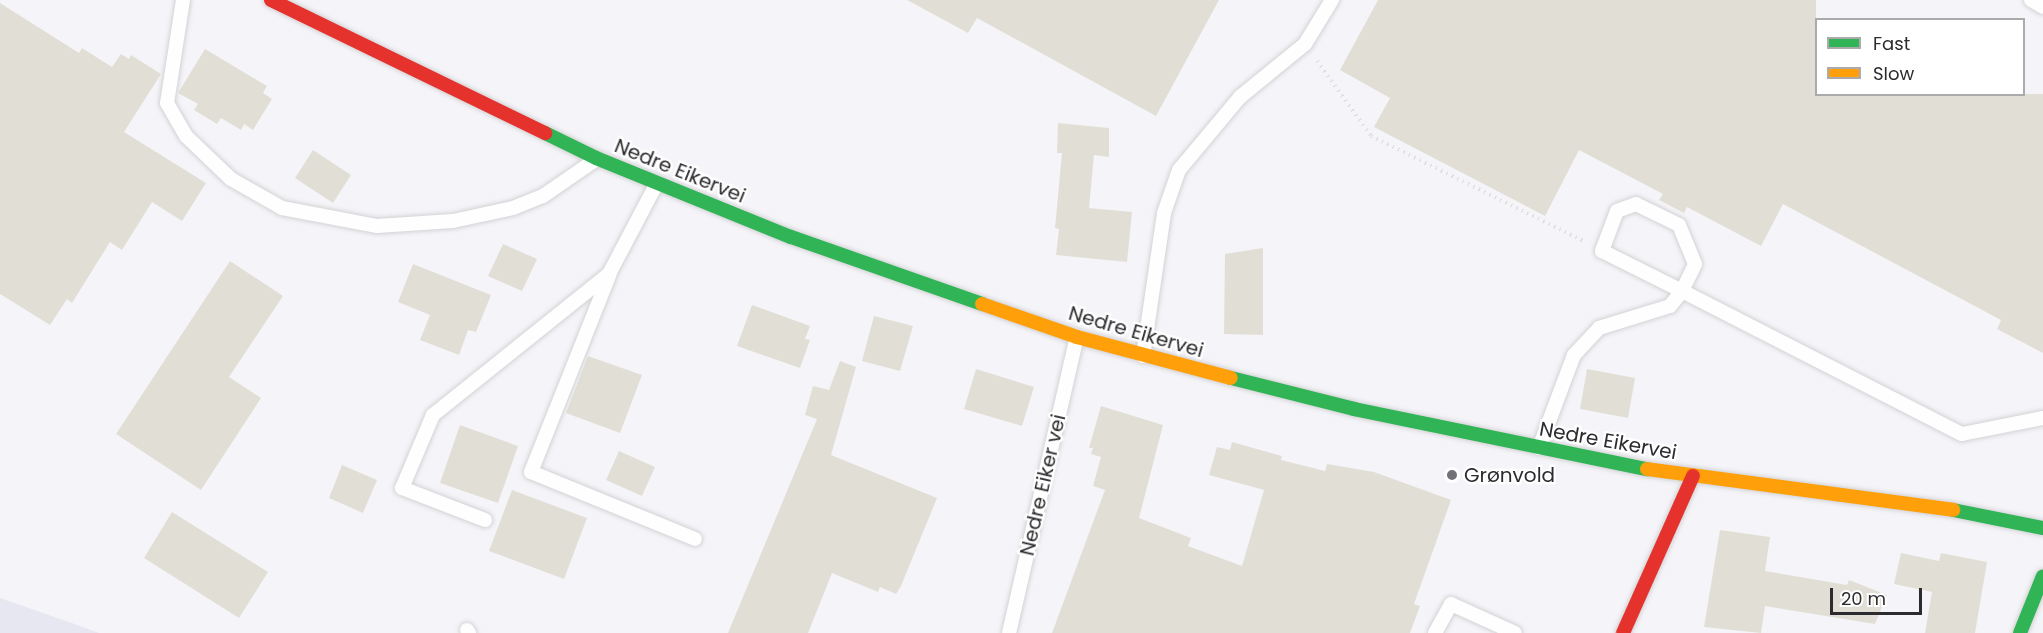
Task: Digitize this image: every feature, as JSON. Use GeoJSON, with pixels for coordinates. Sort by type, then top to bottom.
{"type":"FeatureCollection","features":[{"type":"Feature","properties":{"kind":"main road","name":"Nedre Eikervei"},"geometry":{"type":"LineString","coordinates":[[271,0],[596,158],[791,237],[1077,337],[1354,409],[1539,448],[1693,476],[1945,508],[2043,528]]}},
{"type":"Feature","properties":{"kind":"main road"},"geometry":{"type":"LineString","coordinates":[[1623,633],[1693,476]]}},
{"type":"Feature","properties":{"kind":"main road"},"geometry":{"type":"LineString","coordinates":[[2020,633],[2043,576]]}},
{"type":"Feature","properties":{"kind":"lane"},"geometry":{"type":"LineString","coordinates":[[183,0],[166,103],[186,136],[231,179],[282,208],[377,226],[453,221],[513,208],[543,196],[596,158]]}},
{"type":"Feature","properties":{"kind":"lane"},"geometry":{"type":"LineString","coordinates":[[1143,356],[1164,213],[1179,170],[1240,97],[1305,44],[1332,0]]}},
{"type":"Feature","properties":{"kind":"lane"},"geometry":{"type":"LineString","coordinates":[[2031,0],[2043,7]]}},
{"type":"Feature","properties":{"kind":"lane"},"geometry":{"type":"LineString","coordinates":[[657,183],[609,274],[531,472],[695,539]]}},
{"type":"Feature","properties":{"kind":"lane"},"geometry":{"type":"LineString","coordinates":[[1539,448],[1574,355],[1599,328],[1670,306],[1682,291],[1695,264],[1679,225],[1636,204],[1617,211],[1602,251],[1682,291],[1962,434],[2043,418]]}},
{"type":"Feature","properties":{"kind":"lane"},"geometry":{"type":"LineString","coordinates":[[485,520],[402,488],[433,414],[609,274]]}},
{"type":"Feature","properties":{"kind":"lane","name":"Nedre Eiker vei"},"geometry":{"type":"LineString","coordinates":[[1009,633],[1077,337]]}},
{"type":"Feature","properties":{"kind":"lane"},"geometry":{"type":"LineString","coordinates":[[1435,633],[1451,604],[1515,633]]}},
{"type":"Feature","properties":{"kind":"path"},"geometry":{"type":"LineString","coordinates":[[1305,44],[1371,136],[1602,251]]}},
{"type":"Feature","properties":{"kind":"shaded area"},"geometry":{"type":"Polygon","coordinates":[[[0,598],[69,622],[99,633],[0,633],[0,598]]]}},
{"type":"Feature","properties":{"kind":"building"},"geometry":{"type":"Polygon","coordinates":[[[907,0],[1219,0],[1156,116],[977,18],[968,33],[907,0]]]}},
{"type":"Feature","properties":{"kind":"building"},"geometry":{"type":"Polygon","coordinates":[[[1378,0],[1816,0],[1815,96],[2025,96],[2025,94],[2043,94],[2043,353],[1997,329],[2001,320],[1783,204],[1761,246],[1687,207],[1684,213],[1659,200],[1663,194],[1579,150],[1545,216],[1374,127],[1390,98],[1340,70],[1378,0]]]}},
{"type":"Feature","properties":{"kind":"building"},"geometry":{"type":"Polygon","coordinates":[[[0,3],[79,53],[82,48],[112,67],[121,54],[129,59],[131,55],[161,74],[124,132],[206,183],[182,221],[152,202],[122,250],[110,242],[72,303],[67,299],[50,325],[0,294],[0,3]]]}},
{"type":"Feature","properties":{"kind":"building"},"geometry":{"type":"Polygon","coordinates":[[[205,49],[267,86],[263,93],[272,99],[253,130],[244,124],[241,130],[221,118],[217,124],[194,110],[198,104],[178,93],[205,49]]]}},
{"type":"Feature","properties":{"kind":"building"},"geometry":{"type":"Polygon","coordinates":[[[1058,123],[1109,128],[1109,157],[1094,155],[1089,208],[1132,212],[1127,262],[1056,255],[1059,229],[1055,228],[1062,153],[1057,153],[1058,123]]]}},
{"type":"Feature","properties":{"kind":"building"},"geometry":{"type":"Polygon","coordinates":[[[313,150],[351,175],[333,203],[295,178],[313,150]]]}},
{"type":"Feature","properties":{"kind":"building"},"geometry":{"type":"Polygon","coordinates":[[[503,244],[537,259],[522,291],[488,276],[503,244]]]}},
{"type":"Feature","properties":{"kind":"building"},"geometry":{"type":"Polygon","coordinates":[[[1263,248],[1263,335],[1224,334],[1225,254],[1263,248]]]}},
{"type":"Feature","properties":{"kind":"building"},"geometry":{"type":"Polygon","coordinates":[[[230,261],[283,296],[229,377],[261,398],[201,490],[116,434],[230,261]]]}},
{"type":"Feature","properties":{"kind":"building"},"geometry":{"type":"Polygon","coordinates":[[[413,264],[491,295],[476,332],[468,330],[459,355],[420,340],[430,315],[398,302],[413,264]]]}},
{"type":"Feature","properties":{"kind":"building"},"geometry":{"type":"Polygon","coordinates":[[[752,305],[810,326],[805,339],[810,340],[800,368],[737,346],[752,305]]]}},
{"type":"Feature","properties":{"kind":"building"},"geometry":{"type":"Polygon","coordinates":[[[874,316],[913,326],[900,371],[862,361],[874,316]]]}},
{"type":"Feature","properties":{"kind":"building"},"geometry":{"type":"Polygon","coordinates":[[[588,356],[642,375],[620,433],[566,413],[588,356]]]}},
{"type":"Feature","properties":{"kind":"building"},"geometry":{"type":"Polygon","coordinates":[[[840,361],[856,367],[831,455],[937,498],[901,586],[896,594],[880,587],[878,592],[832,573],[808,633],[728,633],[817,419],[805,415],[813,386],[829,390],[840,361]]]}},
{"type":"Feature","properties":{"kind":"building"},"geometry":{"type":"Polygon","coordinates":[[[976,369],[1034,387],[1022,426],[964,409],[976,369]]]}},
{"type":"Feature","properties":{"kind":"building"},"geometry":{"type":"Polygon","coordinates":[[[1587,369],[1635,378],[1628,418],[1580,409],[1587,369]]]}},
{"type":"Feature","properties":{"kind":"building"},"geometry":{"type":"Polygon","coordinates":[[[1101,406],[1163,425],[1139,518],[1191,538],[1188,546],[1242,566],[1264,490],[1209,475],[1217,447],[1230,450],[1232,442],[1282,456],[1281,460],[1325,471],[1327,464],[1374,472],[1451,500],[1414,604],[1420,606],[1410,633],[1052,633],[1105,490],[1093,486],[1101,457],[1091,454],[1093,448],[1089,448],[1101,406]]]}},
{"type":"Feature","properties":{"kind":"building"},"geometry":{"type":"Polygon","coordinates":[[[460,425],[518,446],[498,503],[440,483],[460,425]]]}},
{"type":"Feature","properties":{"kind":"building"},"geometry":{"type":"Polygon","coordinates":[[[619,451],[655,467],[642,496],[606,480],[619,451]]]}},
{"type":"Feature","properties":{"kind":"building"},"geometry":{"type":"Polygon","coordinates":[[[342,465],[377,480],[363,513],[329,498],[342,465]]]}},
{"type":"Feature","properties":{"kind":"building"},"geometry":{"type":"Polygon","coordinates":[[[512,490],[587,518],[564,579],[489,551],[512,490]]]}},
{"type":"Feature","properties":{"kind":"building"},"geometry":{"type":"Polygon","coordinates":[[[172,512],[268,572],[239,618],[144,558],[172,512]]]}},
{"type":"Feature","properties":{"kind":"building"},"geometry":{"type":"Polygon","coordinates":[[[1720,530],[1770,537],[1765,571],[1847,585],[1849,580],[1887,595],[1875,624],[1765,606],[1761,633],[1704,627],[1720,530]]]}},
{"type":"Feature","properties":{"kind":"building"},"geometry":{"type":"Polygon","coordinates":[[[1901,553],[1939,561],[1941,553],[1987,562],[1975,633],[1925,633],[1932,592],[1894,584],[1901,553]]]}},
{"type":"Feature","properties":{"kind":"traffic: fast"},"geometry":{"type":"LineString","coordinates":[[545,133],[596,158],[791,237],[982,304]]}},
{"type":"Feature","properties":{"kind":"traffic: fast"},"geometry":{"type":"LineString","coordinates":[[1231,378],[1354,409],[1647,469]]}},
{"type":"Feature","properties":{"kind":"traffic: fast"},"geometry":{"type":"LineString","coordinates":[[1953,510],[2043,528]]}},
{"type":"Feature","properties":{"kind":"traffic: fast"},"geometry":{"type":"LineString","coordinates":[[2020,633],[2043,576]]}},
{"type":"Feature","properties":{"kind":"traffic: slow"},"geometry":{"type":"LineString","coordinates":[[982,304],[1077,337],[1231,378]]}},
{"type":"Feature","properties":{"kind":"traffic: slow"},"geometry":{"type":"LineString","coordinates":[[1647,469],[1953,510]]}},
{"type":"Feature","properties":{"kind":"traffic: jam"},"geometry":{"type":"LineString","coordinates":[[271,0],[545,133]]}},
{"type":"Feature","properties":{"kind":"traffic: jam"},"geometry":{"type":"LineString","coordinates":[[1623,633],[1693,476]]}},
{"type":"Feature","properties":{"kind":"place","name":"Grønvold"},"geometry":{"type":"Point","coordinates":[1452,475]}}]}
